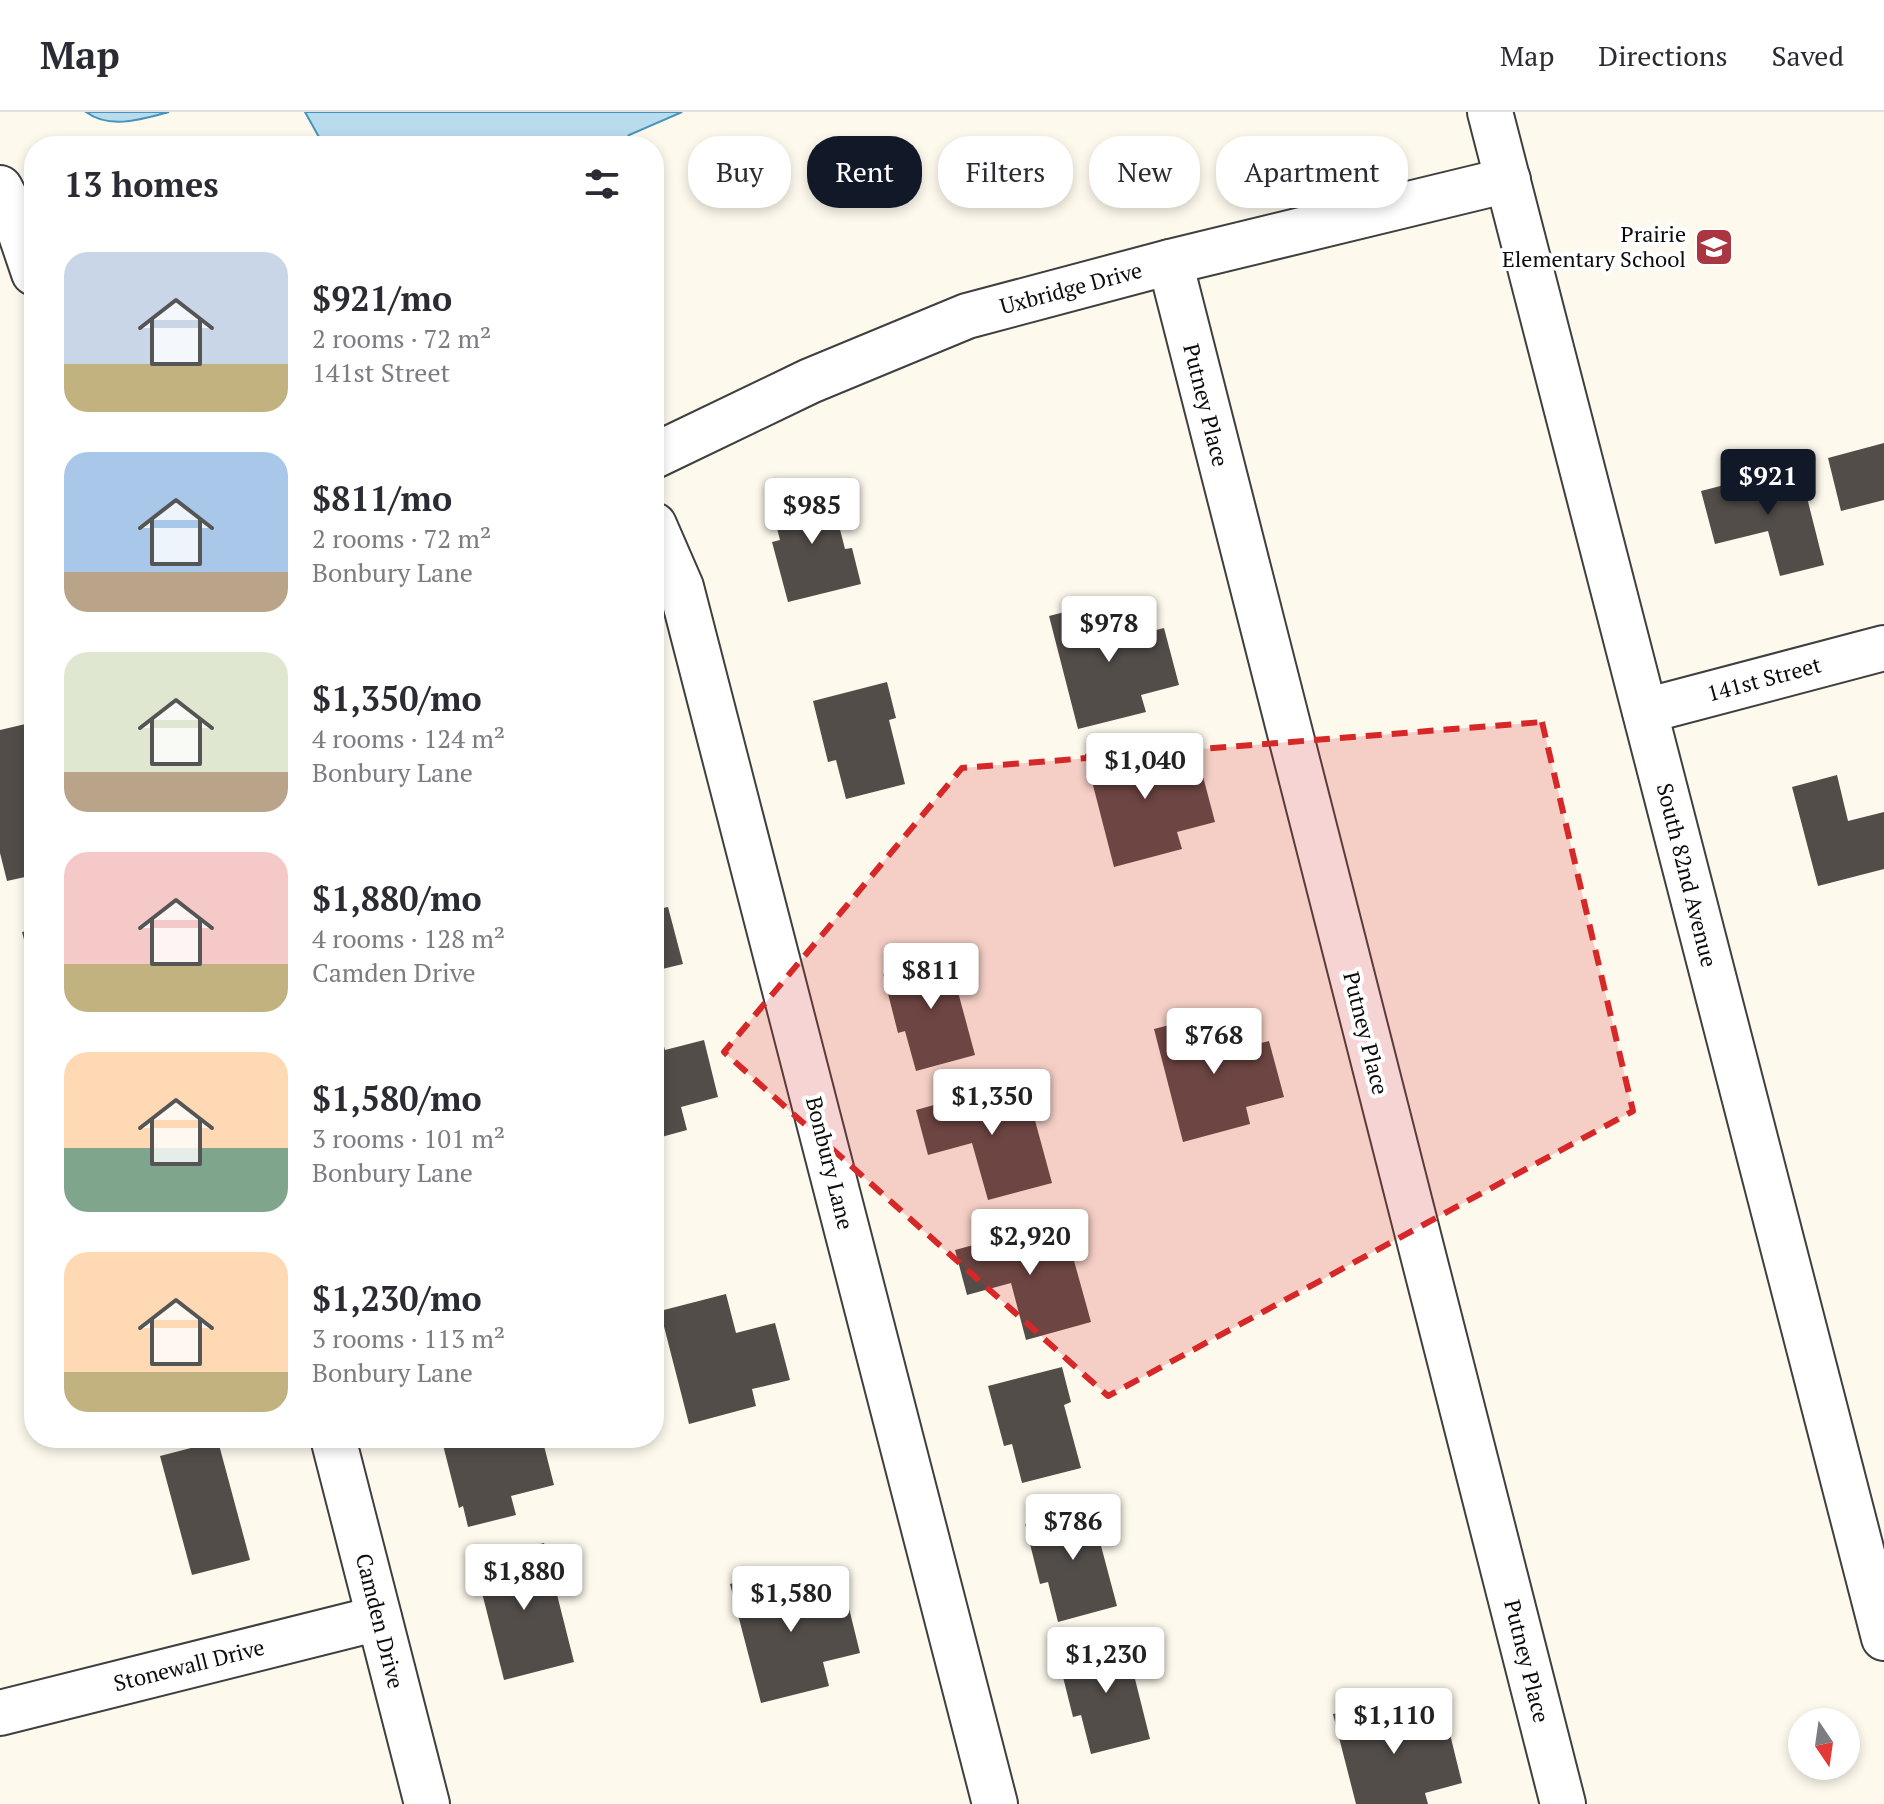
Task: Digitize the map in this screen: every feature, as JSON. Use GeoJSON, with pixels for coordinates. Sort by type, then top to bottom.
{"type":"FeatureCollection","features":[{"type":"Feature","properties":{"kind":"street","name":"South 82nd Avenue"},"geometry":{"type":"LineString","coordinates":[[1490,112],[1884,1638]]}},
{"type":"Feature","properties":{"kind":"street","name":"Uxbridge Drive"},"geometry":{"type":"LineString","coordinates":[[664,451],[810,381],[967,316],[1170,262],[1508,180]]}},
{"type":"Feature","properties":{"kind":"street"},"geometry":{"type":"LineString","coordinates":[[0,188],[24,244]]}},
{"type":"Feature","properties":{"kind":"street","name":"Putney Place"},"geometry":{"type":"LineString","coordinates":[[1170,262],[1563,1804]]}},
{"type":"Feature","properties":{"kind":"street","name":"Bonbury Lane"},"geometry":{"type":"LineString","coordinates":[[664,548],[681,587],[995,1804]]}},
{"type":"Feature","properties":{"kind":"street","name":"141st Street"},"geometry":{"type":"LineString","coordinates":[[1645,711],[1884,648]]}},
{"type":"Feature","properties":{"kind":"street","name":"Camden Drive"},"geometry":{"type":"LineString","coordinates":[[336,1448],[427,1804]]}},
{"type":"Feature","properties":{"kind":"street","name":"Stonewall Drive"},"geometry":{"type":"LineString","coordinates":[[0,1713],[379,1618]]}},
{"type":"Feature","properties":{"kind":"highlighted area"},"geometry":{"type":"Polygon","coordinates":[[[1542,722],[1633,1111],[1108,1396],[724,1052],[962,768],[1542,722]]]}},
{"type":"Feature","properties":{"kind":"water"},"geometry":{"type":"Polygon","coordinates":[[[86,112],[169,112],[116,122],[105,121],[86,112]]]}},
{"type":"Feature","properties":{"kind":"water"},"geometry":{"type":"Polygon","coordinates":[[[305,112],[682,112],[628,136],[318,136],[305,112]]]}},
{"type":"Feature","properties":{"kind":"building"},"geometry":{"type":"Polygon","coordinates":[[[1884,443],[1884,500],[1841,511],[1828,458],[1884,443]]]}},
{"type":"Feature","properties":{"kind":"building"},"geometry":{"type":"Polygon","coordinates":[[[1799,466],[1824,565],[1780,576],[1768,531],[1715,544],[1701,491],[1799,466]]]}},
{"type":"Feature","properties":{"kind":"building"},"geometry":{"type":"Polygon","coordinates":[[[829,486],[845,549],[852,548],[861,584],[788,602],[772,542],[780,540],[770,501],[829,486]]]}},
{"type":"Feature","properties":{"kind":"building"},"geometry":{"type":"Polygon","coordinates":[[[1115,599],[1125,638],[1164,628],[1179,685],[1141,695],[1146,712],[1078,729],[1049,616],[1115,599]]]}},
{"type":"Feature","properties":{"kind":"building"},"geometry":{"type":"Polygon","coordinates":[[[887,682],[896,718],[889,720],[905,784],[846,799],[836,760],[828,762],[813,701],[887,682]]]}},
{"type":"Feature","properties":{"kind":"building"},"geometry":{"type":"Polygon","coordinates":[[[24,724],[24,877],[7,881],[0,853],[0,730],[24,724]]]}},
{"type":"Feature","properties":{"kind":"building"},"geometry":{"type":"Polygon","coordinates":[[[1151,737],[1161,775],[1200,765],[1215,822],[1177,832],[1182,849],[1114,867],[1085,754],[1151,737]]]}},
{"type":"Feature","properties":{"kind":"building"},"geometry":{"type":"Polygon","coordinates":[[[1837,775],[1848,821],[1884,812],[1884,869],[1818,886],[1792,787],[1837,775]]]}},
{"type":"Feature","properties":{"kind":"building"},"geometry":{"type":"Polygon","coordinates":[[[668,907],[683,964],[664,969],[664,908],[668,907]]]}},
{"type":"Feature","properties":{"kind":"building"},"geometry":{"type":"Polygon","coordinates":[[[956,954],[965,990],[958,992],[975,1055],[916,1071],[905,1031],[898,1033],[883,974],[956,954]]]}},
{"type":"Feature","properties":{"kind":"building"},"geometry":{"type":"Polygon","coordinates":[[[1220,1012],[1230,1051],[1269,1041],[1284,1097],[1246,1107],[1250,1124],[1183,1142],[1154,1029],[1220,1012]]]}},
{"type":"Feature","properties":{"kind":"building"},"geometry":{"type":"Polygon","coordinates":[[[704,1040],[718,1097],[681,1107],[687,1130],[664,1136],[664,1046],[665,1050],[704,1040]]]}},
{"type":"Feature","properties":{"kind":"building"},"geometry":{"type":"Polygon","coordinates":[[[1024,1080],[1052,1183],[988,1200],[972,1143],[928,1155],[916,1110],[1024,1080]]]}},
{"type":"Feature","properties":{"kind":"building"},"geometry":{"type":"Polygon","coordinates":[[[1063,1221],[1091,1322],[1026,1340],[1011,1283],[967,1295],[955,1250],[1063,1221]]]}},
{"type":"Feature","properties":{"kind":"building"},"geometry":{"type":"Polygon","coordinates":[[[726,1294],[736,1333],[775,1323],[790,1380],[752,1389],[756,1406],[689,1424],[664,1327],[664,1310],[726,1294]]]}},
{"type":"Feature","properties":{"kind":"building"},"geometry":{"type":"Polygon","coordinates":[[[1062,1367],[1071,1402],[1064,1405],[1081,1468],[1022,1483],[1012,1444],[1004,1446],[988,1386],[1062,1367]]]}},
{"type":"Feature","properties":{"kind":"building"},"geometry":{"type":"Polygon","coordinates":[[[191,1448],[220,1448],[250,1560],[192,1575],[160,1456],[191,1448]]]}},
{"type":"Feature","properties":{"kind":"building"},"geometry":{"type":"Polygon","coordinates":[[[444,1448],[545,1448],[554,1485],[511,1496],[516,1515],[468,1527],[463,1506],[459,1508],[444,1448]]]}},
{"type":"Feature","properties":{"kind":"building"},"geometry":{"type":"Polygon","coordinates":[[[1098,1505],[1107,1541],[1100,1542],[1117,1606],[1058,1622],[1048,1582],[1040,1584],[1025,1524],[1098,1505]]]}},
{"type":"Feature","properties":{"kind":"building"},"geometry":{"type":"Polygon","coordinates":[[[544,1543],[574,1662],[504,1680],[474,1561],[544,1543]]]}},
{"type":"Feature","properties":{"kind":"building"},"geometry":{"type":"Polygon","coordinates":[[[797,1566],[807,1605],[846,1596],[860,1653],[823,1662],[829,1686],[761,1703],[730,1584],[797,1566]]]}},
{"type":"Feature","properties":{"kind":"building"},"geometry":{"type":"Polygon","coordinates":[[[1131,1638],[1140,1673],[1134,1675],[1150,1739],[1091,1754],[1081,1715],[1073,1717],[1058,1657],[1131,1638]]]}},
{"type":"Feature","properties":{"kind":"building"},"geometry":{"type":"Polygon","coordinates":[[[1399,1697],[1409,1736],[1448,1726],[1462,1783],[1425,1793],[1428,1804],[1356,1804],[1333,1714],[1399,1697]]]}},
{"type":"Feature","properties":{"kind":"place","name":"Prairie Elementary School"},"geometry":{"type":"Point","coordinates":[1714,247]}}]}
